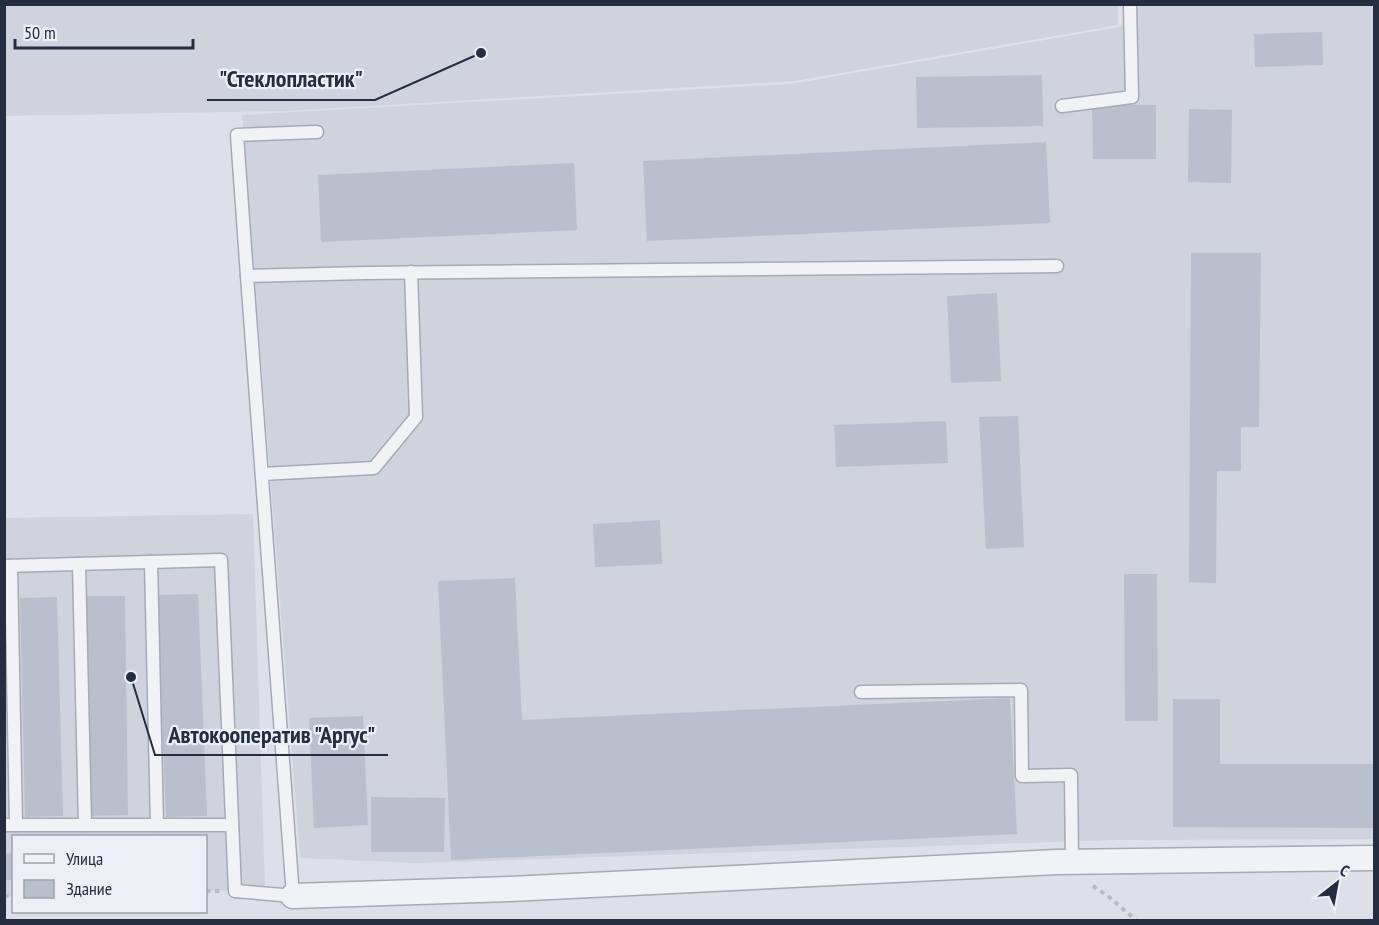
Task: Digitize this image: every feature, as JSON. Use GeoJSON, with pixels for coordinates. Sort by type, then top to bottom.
{"type":"FeatureCollection","features":[{"type":"Feature","properties":{"kind":"street"},"geometry":{"type":"LineString","coordinates":[[293,896],[510,889],[1072,862],[1374,858]]}},
{"type":"Feature","properties":{"kind":"lane"},"geometry":{"type":"LineString","coordinates":[[1062,106],[1132,98],[1130,4]]}},
{"type":"Feature","properties":{"kind":"lane"},"geometry":{"type":"LineString","coordinates":[[231,825],[10,825],[8,566],[221,560],[235,891],[293,896],[237,135],[318,132]]}},
{"type":"Feature","properties":{"kind":"lane"},"geometry":{"type":"LineString","coordinates":[[247,276],[411,272],[1057,266]]}},
{"type":"Feature","properties":{"kind":"lane"},"geometry":{"type":"LineString","coordinates":[[262,474],[375,468],[416,417],[411,272]]}},
{"type":"Feature","properties":{"kind":"lane"},"geometry":{"type":"LineString","coordinates":[[151,562],[157,825]]}},
{"type":"Feature","properties":{"kind":"lane"},"geometry":{"type":"LineString","coordinates":[[79,564],[85,825]]}},
{"type":"Feature","properties":{"kind":"lane"},"geometry":{"type":"LineString","coordinates":[[861,692],[1021,690],[1022,776],[1071,775],[1072,862]]}},
{"type":"Feature","properties":{"kind":"path"},"geometry":{"type":"LineString","coordinates":[[1092,885],[1136,921]]}},
{"type":"Feature","properties":{"kind":"shaded area"},"geometry":{"type":"Polygon","coordinates":[[[5,5],[1118,5],[1118,25],[795,81],[287,111],[5,116],[5,5]]]}},
{"type":"Feature","properties":{"kind":"shaded area"},"geometry":{"type":"Polygon","coordinates":[[[1141,5],[1374,5],[1374,839],[1118,840],[416,863],[300,858],[242,115],[791,84],[1119,27],[1141,5]]]}},
{"type":"Feature","properties":{"kind":"shaded area"},"geometry":{"type":"Polygon","coordinates":[[[253,514],[265,889],[207,891],[207,835],[12,835],[12,896],[5,897],[4,518],[253,514]]]}},
{"type":"Feature","properties":{"kind":"building"},"geometry":{"type":"Polygon","coordinates":[[[1322,32],[1323,65],[1255,67],[1254,34],[1322,32]]]}},
{"type":"Feature","properties":{"kind":"building"},"geometry":{"type":"Polygon","coordinates":[[[1042,75],[1043,126],[917,128],[916,77],[1042,75]]]}},
{"type":"Feature","properties":{"kind":"building"},"geometry":{"type":"Polygon","coordinates":[[[1092,105],[1156,105],[1156,159],[1093,159],[1092,105]]]}},
{"type":"Feature","properties":{"kind":"building"},"geometry":{"type":"Polygon","coordinates":[[[1189,109],[1232,110],[1231,183],[1188,182],[1189,109]]]}},
{"type":"Feature","properties":{"kind":"building"},"geometry":{"type":"Polygon","coordinates":[[[1046,142],[1050,223],[647,241],[643,161],[1046,142]]]}},
{"type":"Feature","properties":{"kind":"building"},"geometry":{"type":"Polygon","coordinates":[[[574,163],[577,230],[321,242],[318,175],[574,163]]]}},
{"type":"Feature","properties":{"kind":"building"},"geometry":{"type":"Polygon","coordinates":[[[1191,253],[1261,253],[1259,427],[1241,427],[1241,471],[1217,471],[1216,583],[1189,582],[1191,253]]]}},
{"type":"Feature","properties":{"kind":"building"},"geometry":{"type":"Polygon","coordinates":[[[997,293],[1001,381],[951,383],[947,296],[997,293]]]}},
{"type":"Feature","properties":{"kind":"building"},"geometry":{"type":"Polygon","coordinates":[[[1018,416],[1024,547],[986,549],[979,417],[1018,416]]]}},
{"type":"Feature","properties":{"kind":"building"},"geometry":{"type":"Polygon","coordinates":[[[946,421],[948,463],[836,467],[834,425],[946,421]]]}},
{"type":"Feature","properties":{"kind":"building"},"geometry":{"type":"Polygon","coordinates":[[[660,520],[662,564],[595,567],[593,524],[660,520]]]}},
{"type":"Feature","properties":{"kind":"building"},"geometry":{"type":"Polygon","coordinates":[[[1124,574],[1157,574],[1158,721],[1125,721],[1124,574]]]}},
{"type":"Feature","properties":{"kind":"building"},"geometry":{"type":"Polygon","coordinates":[[[515,578],[522,720],[1010,698],[1017,834],[451,860],[438,581],[515,578]]]}},
{"type":"Feature","properties":{"kind":"building"},"geometry":{"type":"Polygon","coordinates":[[[198,594],[207,816],[166,817],[157,595],[198,594]]]}},
{"type":"Feature","properties":{"kind":"building"},"geometry":{"type":"Polygon","coordinates":[[[87,596],[125,596],[128,815],[90,816],[87,596]]]}},
{"type":"Feature","properties":{"kind":"building"},"geometry":{"type":"Polygon","coordinates":[[[57,597],[63,816],[25,817],[20,598],[57,597]]]}},
{"type":"Feature","properties":{"kind":"building"},"geometry":{"type":"Polygon","coordinates":[[[1173,699],[1220,699],[1220,764],[1374,764],[1374,828],[1173,827],[1173,699]]]}},
{"type":"Feature","properties":{"kind":"building"},"geometry":{"type":"Polygon","coordinates":[[[363,716],[368,825],[314,828],[309,718],[363,716]]]}},
{"type":"Feature","properties":{"kind":"building"},"geometry":{"type":"Polygon","coordinates":[[[371,797],[445,798],[444,852],[371,852],[371,797]]]}},
{"type":"Feature","properties":{"kind":"building"},"geometry":{"type":"Polygon","coordinates":[[[12,853],[12,880],[4,880],[4,854],[12,853]]]}},
{"type":"Feature","properties":{"kind":"place","name":"\"Стеклопластик\""},"geometry":{"type":"Point","coordinates":[481,53]}},
{"type":"Feature","properties":{"kind":"place","name":"Автокооператив \"Аргус\""},"geometry":{"type":"Point","coordinates":[131,677]}}]}
